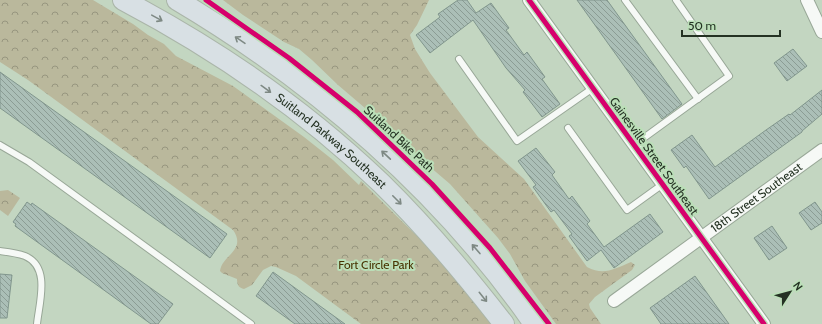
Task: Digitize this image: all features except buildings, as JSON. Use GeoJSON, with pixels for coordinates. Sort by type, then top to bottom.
{"type":"FeatureCollection","features":[{"type":"Feature","properties":{"kind":"highway","name":"Suitland Parkway Southeast"},"geometry":{"type":"LineString","coordinates":[[123,0],[170,25],[218,55],[293,109],[336,143],[381,184],[418,221],[457,265],[504,324]]}},
{"type":"Feature","properties":{"kind":"highway","name":"Suitland Parkway Southeast"},"geometry":{"type":"LineString","coordinates":[[177,0],[231,34],[282,69],[320,98],[364,135],[398,167],[456,227],[494,271],[534,324]]}},
{"type":"Feature","properties":{"kind":"street","name":"Gainesville Street Southeast"},"geometry":{"type":"LineString","coordinates":[[529,0],[764,324]]}},
{"type":"Feature","properties":{"kind":"street"},"geometry":{"type":"LineString","coordinates":[[807,0],[821,26]]}},
{"type":"Feature","properties":{"kind":"street","name":"18th Street Southeast"},"geometry":{"type":"LineString","coordinates":[[614,301],[822,150]]}},
{"type":"Feature","properties":{"kind":"lane"},"geometry":{"type":"LineString","coordinates":[[625,0],[698,99]]}},
{"type":"Feature","properties":{"kind":"lane"},"geometry":{"type":"LineString","coordinates":[[634,145],[730,76],[676,0]]}},
{"type":"Feature","properties":{"kind":"lane"},"geometry":{"type":"LineString","coordinates":[[459,59],[517,142],[593,88]]}},
{"type":"Feature","properties":{"kind":"lane"},"geometry":{"type":"LineString","coordinates":[[568,128],[627,210],[663,184]]}},
{"type":"Feature","properties":{"kind":"lane"},"geometry":{"type":"LineString","coordinates":[[0,145],[35,167],[251,324]]}},
{"type":"Feature","properties":{"kind":"lane"},"geometry":{"type":"LineString","coordinates":[[0,251],[20,254],[32,260],[39,270],[42,282],[37,324]]}},
{"type":"Feature","properties":{"kind":"green space","name":"Fort Circle Park"},"geometry":{"type":"Polygon","coordinates":[[[0,0],[93,0],[164,44],[176,56],[233,86],[304,137],[333,160],[359,185],[361,181],[428,247],[493,324],[361,324],[296,276],[271,266],[263,270],[252,285],[244,289],[241,288],[238,285],[237,279],[220,271],[222,265],[236,248],[237,237],[233,230],[28,80],[0,62],[0,0]]]}},
{"type":"Feature","properties":{"kind":"green space"},"geometry":{"type":"Polygon","coordinates":[[[223,0],[429,0],[417,25],[410,35],[415,49],[430,73],[478,137],[524,179],[587,267],[593,270],[604,271],[614,269],[631,262],[635,265],[632,270],[595,297],[589,304],[590,308],[601,324],[556,324],[525,281],[510,254],[498,238],[450,184],[409,149],[299,49],[284,42],[223,0]]]}},
{"type":"Feature","properties":{"kind":"green space"},"geometry":{"type":"Polygon","coordinates":[[[8,190],[20,198],[8,216],[0,210],[0,191],[8,190]]]}},
{"type":"Feature","properties":{"kind":"cycle path","name":"Suitland Bike Path"},"geometry":{"type":"LineString","coordinates":[[206,0],[289,58],[357,112],[432,184],[490,248],[549,324]]}},
{"type":"Feature","properties":{"kind":"cycle path"},"geometry":{"type":"LineString","coordinates":[[529,0],[764,324]]}}]}
